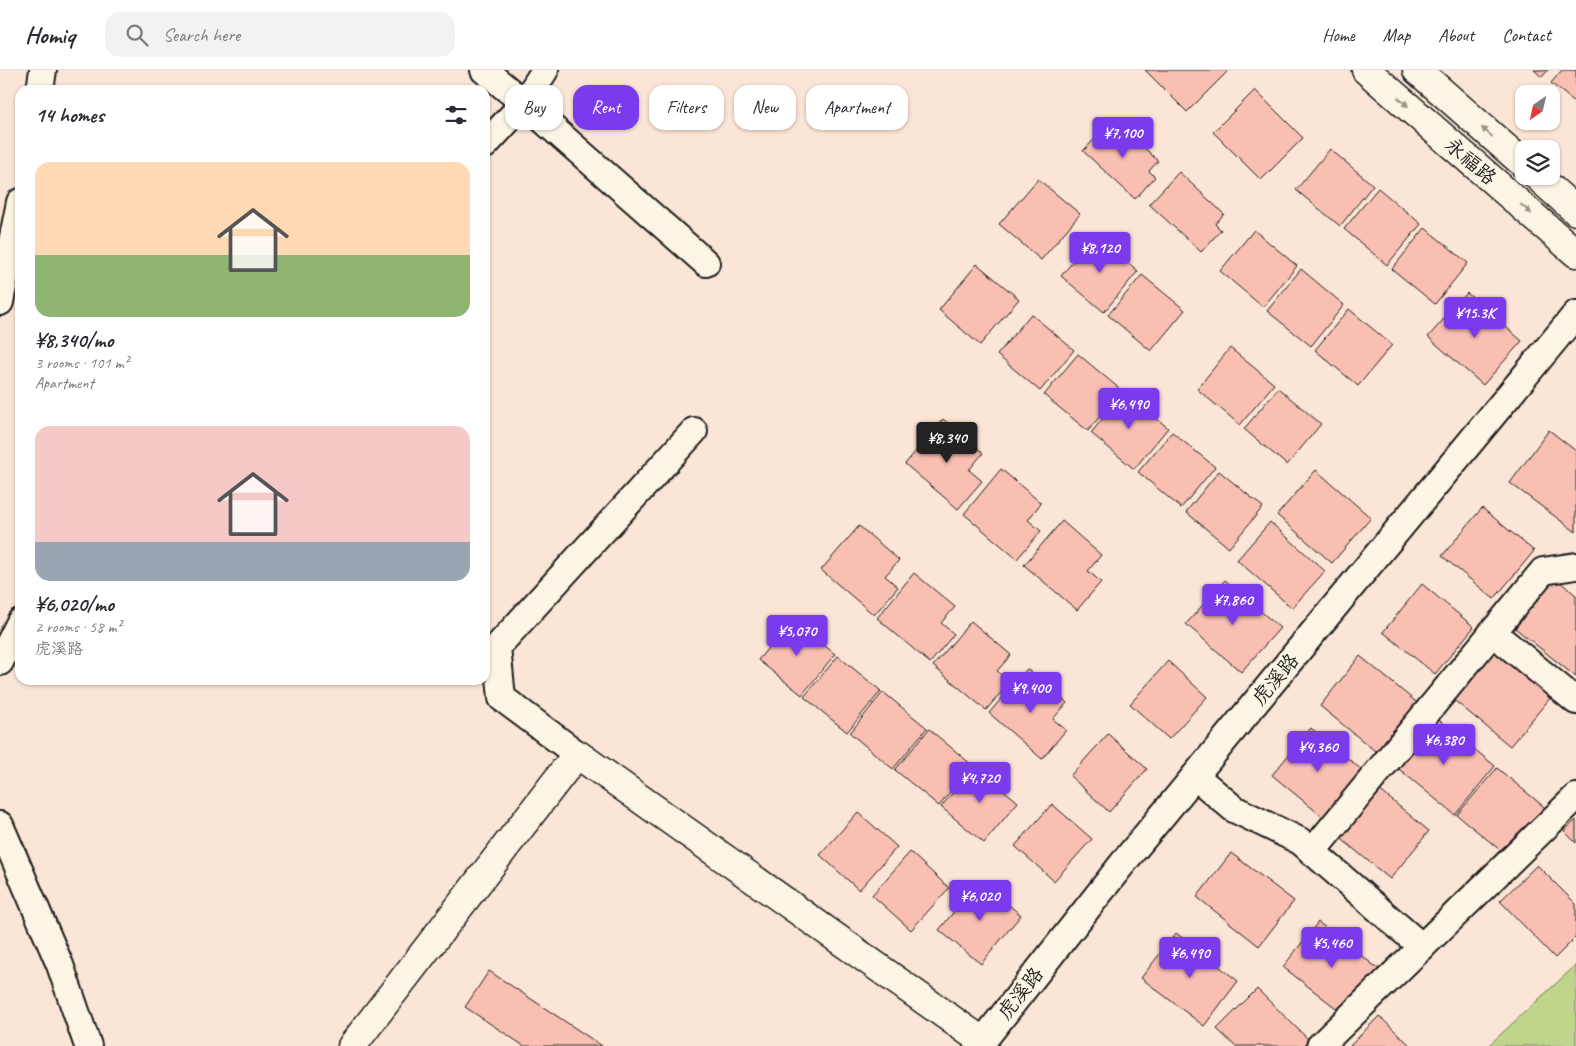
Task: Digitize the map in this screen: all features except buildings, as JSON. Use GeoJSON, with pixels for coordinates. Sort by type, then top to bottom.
{"type":"FeatureCollection","features":[{"type":"Feature","properties":{"kind":"street"},"geometry":{"type":"LineString","coordinates":[[41,85],[43,70]]}},
{"type":"Feature","properties":{"kind":"street"},"geometry":{"type":"LineString","coordinates":[[484,70],[505,87]]}},
{"type":"Feature","properties":{"kind":"street"},"geometry":{"type":"LineString","coordinates":[[535,85],[545,70]]}},
{"type":"Feature","properties":{"kind":"street","name":"永福路"},"geometry":{"type":"LineString","coordinates":[[1366,70],[1576,253]]}},
{"type":"Feature","properties":{"kind":"street","name":"永福路"},"geometry":{"type":"LineString","coordinates":[[1417,70],[1515,156]]}},
{"type":"Feature","properties":{"kind":"street"},"geometry":{"type":"LineString","coordinates":[[490,140],[505,123]]}},
{"type":"Feature","properties":{"kind":"street"},"geometry":{"type":"LineString","coordinates":[[555,130],[706,263]]}},
{"type":"Feature","properties":{"kind":"street"},"geometry":{"type":"LineString","coordinates":[[1547,185],[1576,210]]}},
{"type":"Feature","properties":{"kind":"street"},"geometry":{"type":"LineString","coordinates":[[0,302],[15,227]]}},
{"type":"Feature","properties":{"kind":"street","name":"虎溪路"},"geometry":{"type":"LineString","coordinates":[[980,1044],[1123,863],[1576,314]]}},
{"type":"Feature","properties":{"kind":"street"},"geometry":{"type":"LineString","coordinates":[[694,432],[497,647],[502,698],[980,1044]]}},
{"type":"Feature","properties":{"kind":"street"},"geometry":{"type":"LineString","coordinates":[[1312,852],[1543,571],[1576,566]]}},
{"type":"Feature","properties":{"kind":"street"},"geometry":{"type":"LineString","coordinates":[[0,662],[15,632]]}},
{"type":"Feature","properties":{"kind":"street"},"geometry":{"type":"LineString","coordinates":[[1492,632],[1576,700]]}},
{"type":"Feature","properties":{"kind":"street"},"geometry":{"type":"LineString","coordinates":[[352,1046],[577,754]]}},
{"type":"Feature","properties":{"kind":"street"},"geometry":{"type":"LineString","coordinates":[[1196,776],[1234,809],[1300,841],[1422,947]]}},
{"type":"Feature","properties":{"kind":"street"},"geometry":{"type":"LineString","coordinates":[[1320,1046],[1576,797]]}},
{"type":"Feature","properties":{"kind":"street"},"geometry":{"type":"LineString","coordinates":[[0,825],[60,965],[88,1046]]}},
{"type":"Feature","properties":{"kind":"green space"},"geometry":{"type":"Polygon","coordinates":[[[1576,965],[1576,1046],[1488,1046],[1576,965]]]}}]}
